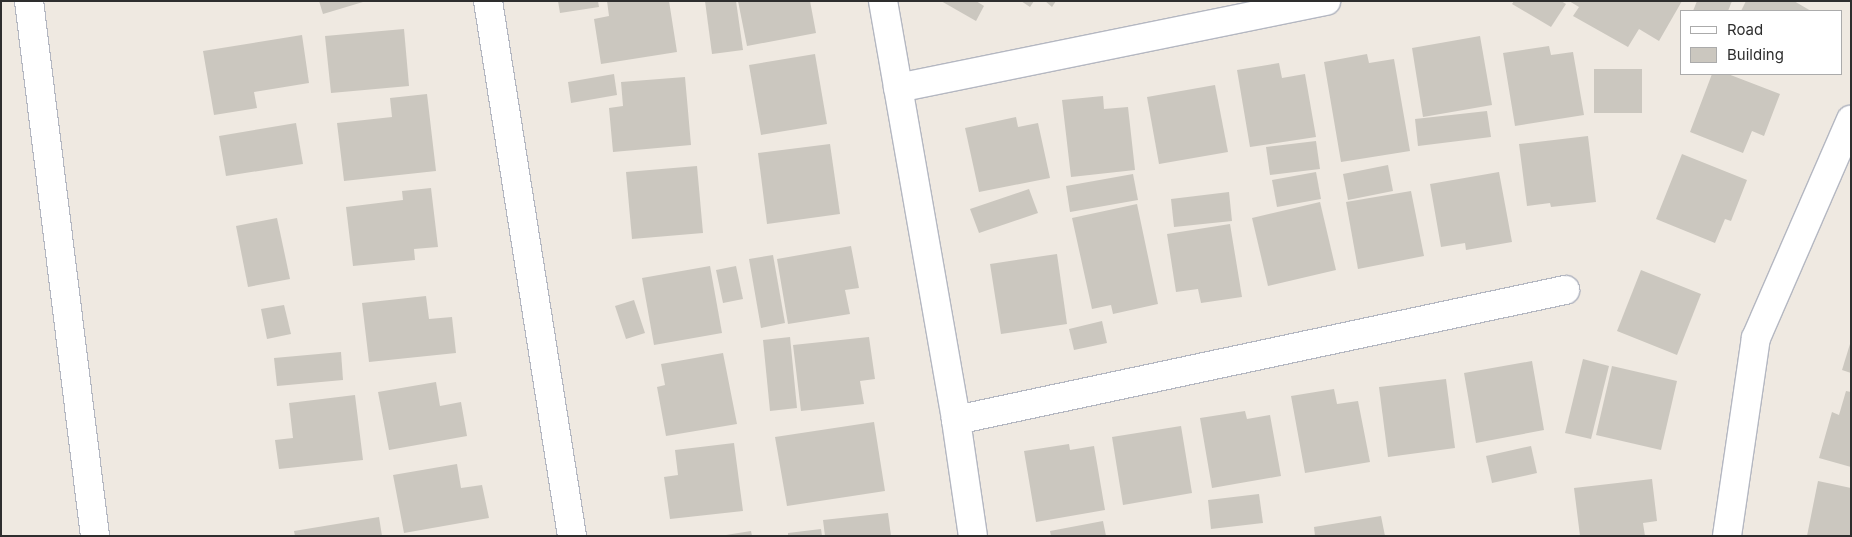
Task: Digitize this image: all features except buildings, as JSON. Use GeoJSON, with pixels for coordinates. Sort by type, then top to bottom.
{"type":"FeatureCollection","features":[{"type":"Feature","properties":{"kind":"street"},"geometry":{"type":"LineString","coordinates":[[29,1],[95,536]]}},
{"type":"Feature","properties":{"kind":"street"},"geometry":{"type":"LineString","coordinates":[[488,1],[572,536]]}},
{"type":"Feature","properties":{"kind":"street"},"geometry":{"type":"LineString","coordinates":[[883,1],[956,420],[973,536]]}},
{"type":"Feature","properties":{"kind":"street"},"geometry":{"type":"LineString","coordinates":[[898,88],[1326,1]]}},
{"type":"Feature","properties":{"kind":"street"},"geometry":{"type":"LineString","coordinates":[[1727,536],[1756,338],[1851,120]]}},
{"type":"Feature","properties":{"kind":"street"},"geometry":{"type":"LineString","coordinates":[[956,420],[1565,290]]}}]}
